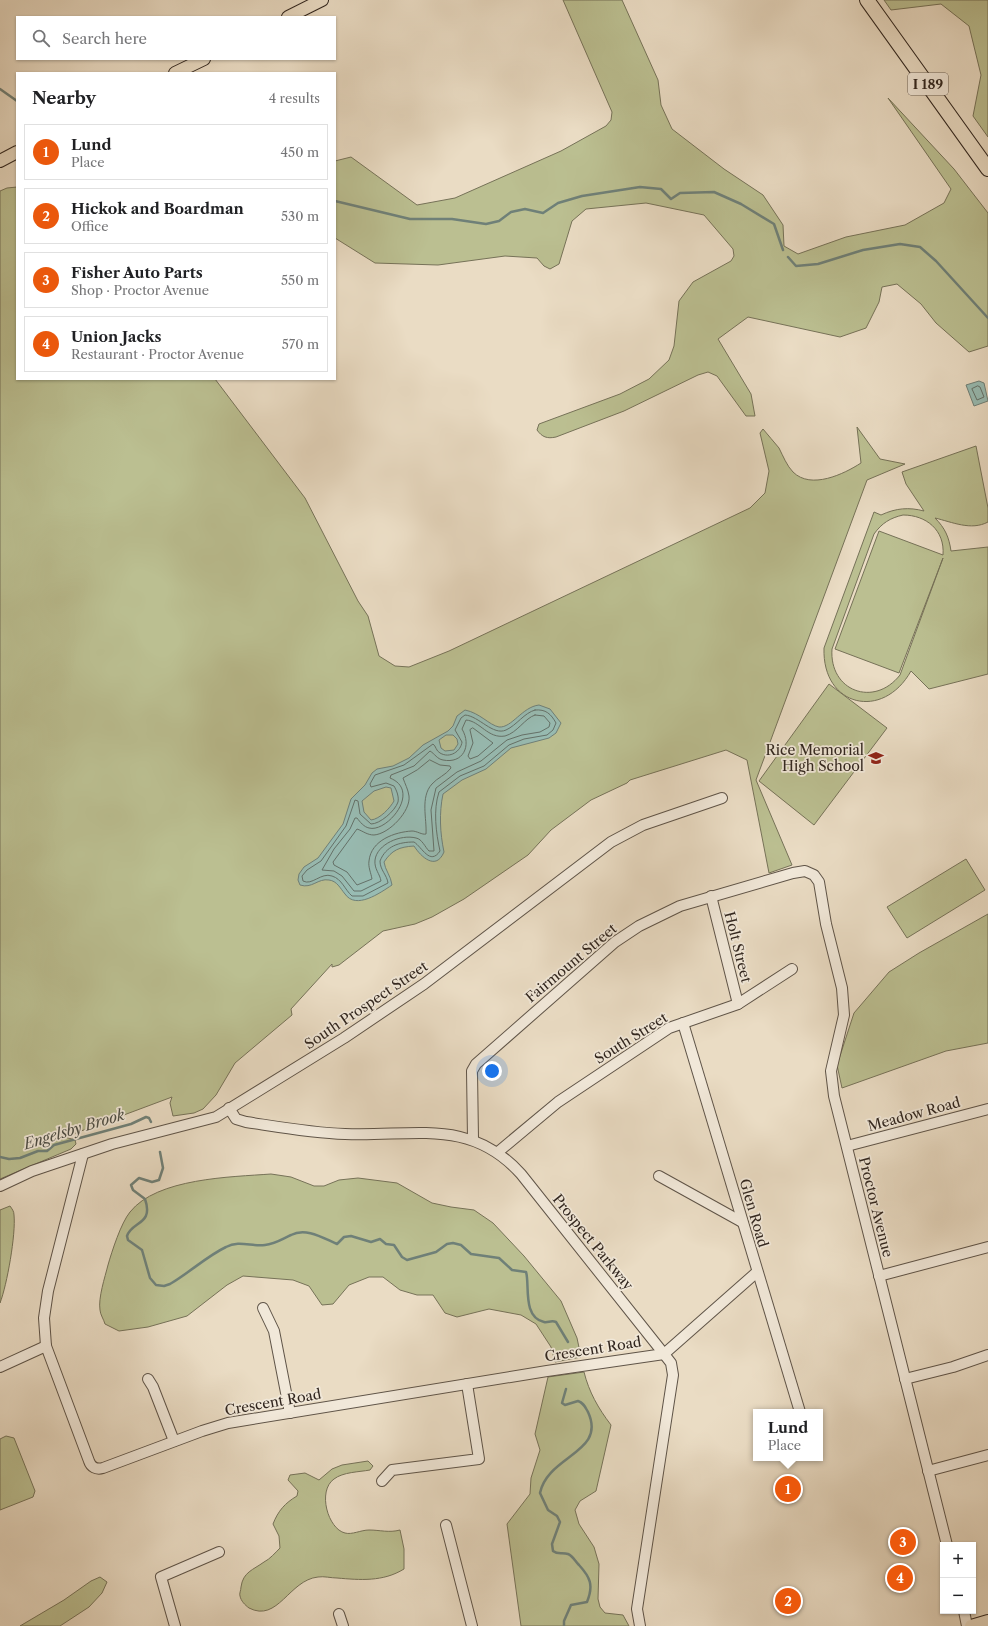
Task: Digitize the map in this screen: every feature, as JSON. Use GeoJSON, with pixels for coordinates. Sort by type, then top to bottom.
{"type":"FeatureCollection","features":[{"type":"Feature","properties":{"kind":"highway","name":"I 189"},"geometry":{"type":"LineString","coordinates":[[867,0],[988,169]]}},
{"type":"Feature","properties":{"kind":"main road"},"geometry":{"type":"LineString","coordinates":[[290,16],[322,0]]}},
{"type":"Feature","properties":{"kind":"main road"},"geometry":{"type":"LineString","coordinates":[[177,72],[202,60]]}},
{"type":"Feature","properties":{"kind":"main road"},"geometry":{"type":"LineString","coordinates":[[0,160],[16,152]]}},
{"type":"Feature","properties":{"kind":"main road"},"geometry":{"type":"LineString","coordinates":[[971,1626],[988,1621]]}},
{"type":"Feature","properties":{"kind":"street","name":"South Prospect Street"},"geometry":{"type":"LineString","coordinates":[[0,1186],[32,1171],[139,1136],[209,1119],[338,1042],[424,984],[548,889],[621,836],[642,825],[722,798]]}},
{"type":"Feature","properties":{"kind":"street","name":"Fairmount Street"},"geometry":{"type":"LineString","coordinates":[[473,1140],[472,1071],[476,1064],[615,942],[639,926],[680,906],[793,873],[805,871],[814,874]]}},
{"type":"Feature","properties":{"kind":"street","name":"Proctor Avenue"},"geometry":{"type":"LineString","coordinates":[[814,874],[821,888],[822,904],[842,988],[844,1005],[842,1029],[832,1064],[834,1096],[946,1542]]}},
{"type":"Feature","properties":{"kind":"street","name":"Holt Street"},"geometry":{"type":"LineString","coordinates":[[711,896],[738,1004]]}},
{"type":"Feature","properties":{"kind":"street","name":"South Street"},"geometry":{"type":"LineString","coordinates":[[498,1152],[558,1102],[669,1028],[738,1004],[792,970]]}},
{"type":"Feature","properties":{"kind":"street","name":"Glen Road"},"geometry":{"type":"LineString","coordinates":[[683,1022],[799,1409]]}},
{"type":"Feature","properties":{"kind":"street","name":"Prospect Parkway"},"geometry":{"type":"LineString","coordinates":[[229,1108],[236,1119],[246,1122],[326,1133],[361,1135],[439,1134],[473,1140],[498,1152],[521,1174],[664,1354],[671,1363],[673,1375],[636,1609],[640,1626]]}},
{"type":"Feature","properties":{"kind":"street","name":"Meadow Road"},"geometry":{"type":"LineString","coordinates":[[847,1146],[988,1109]]}},
{"type":"Feature","properties":{"kind":"street","name":"Crescent Road"},"geometry":{"type":"LineString","coordinates":[[83,1154],[48,1291],[44,1318],[46,1346],[92,1467],[103,1468],[220,1425],[467,1384],[664,1354]]}},
{"type":"Feature","properties":{"kind":"street"},"geometry":{"type":"LineString","coordinates":[[659,1176],[742,1222]]}},
{"type":"Feature","properties":{"kind":"street"},"geometry":{"type":"LineString","coordinates":[[879,1276],[988,1248]]}},
{"type":"Feature","properties":{"kind":"street"},"geometry":{"type":"LineString","coordinates":[[664,1354],[757,1272]]}},
{"type":"Feature","properties":{"kind":"street"},"geometry":{"type":"LineString","coordinates":[[263,1308],[274,1331],[290,1413]]}},
{"type":"Feature","properties":{"kind":"street"},"geometry":{"type":"LineString","coordinates":[[0,1367],[46,1346]]}},
{"type":"Feature","properties":{"kind":"street"},"geometry":{"type":"LineString","coordinates":[[905,1379],[959,1365],[988,1355]]}},
{"type":"Feature","properties":{"kind":"street"},"geometry":{"type":"LineString","coordinates":[[148,1379],[153,1387],[174,1441]]}},
{"type":"Feature","properties":{"kind":"street"},"geometry":{"type":"LineString","coordinates":[[382,1481],[392,1470],[479,1459],[467,1384]]}},
{"type":"Feature","properties":{"kind":"street"},"geometry":{"type":"LineString","coordinates":[[928,1471],[988,1455]]}},
{"type":"Feature","properties":{"kind":"street"},"geometry":{"type":"LineString","coordinates":[[446,1524],[472,1626]]}},
{"type":"Feature","properties":{"kind":"street"},"geometry":{"type":"LineString","coordinates":[[175,1626],[161,1577],[219,1552]]}},
{"type":"Feature","properties":{"kind":"street"},"geometry":{"type":"LineString","coordinates":[[339,1614],[343,1626]]}},
{"type":"Feature","properties":{"kind":"street"},"geometry":{"type":"LineString","coordinates":[[965,1614],[967,1626]]}},
{"type":"Feature","properties":{"kind":"green space"},"geometry":{"type":"Polygon","coordinates":[[[563,0],[622,0],[658,80],[661,105],[672,129],[724,169],[763,195],[783,225],[784,246],[798,254],[846,237],[905,225],[944,203],[951,189],[888,98],[954,169],[988,213],[988,346],[969,352],[936,323],[921,304],[897,284],[882,287],[879,302],[866,328],[840,337],[748,317],[718,339],[751,394],[755,416],[746,416],[717,376],[708,372],[698,375],[624,411],[556,437],[545,437],[537,430],[539,424],[620,394],[649,379],[669,360],[674,346],[679,301],[693,282],[731,261],[734,256],[733,249],[704,215],[646,203],[586,209],[572,221],[559,264],[550,269],[544,266],[537,258],[505,256],[438,265],[375,263],[336,239],[336,161],[351,157],[417,205],[455,198],[561,151],[606,126],[611,120],[612,112],[563,0]]]}},
{"type":"Feature","properties":{"kind":"green space"},"geometry":{"type":"Polygon","coordinates":[[[884,0],[988,0],[988,137],[973,116],[981,75],[969,26],[941,4],[891,10],[884,0]]]}},
{"type":"Feature","properties":{"kind":"green space"},"geometry":{"type":"Polygon","coordinates":[[[16,187],[16,380],[216,380],[305,498],[358,601],[368,616],[379,656],[395,666],[409,667],[449,651],[750,508],[765,493],[769,471],[760,433],[763,429],[779,448],[793,472],[800,477],[809,480],[818,480],[837,475],[846,472],[861,463],[857,427],[880,459],[905,464],[867,480],[756,780],[792,865],[769,873],[747,760],[726,750],[630,780],[627,783],[591,800],[551,830],[528,855],[464,899],[432,917],[415,924],[383,931],[339,965],[332,967],[332,964],[291,1009],[292,1015],[235,1063],[216,1095],[203,1109],[194,1113],[173,1116],[170,1103],[172,1097],[65,1137],[75,1140],[76,1144],[71,1149],[0,1179],[0,191],[7,188],[16,187]]]}},
{"type":"Feature","properties":{"kind":"green space"},"geometry":{"type":"Polygon","coordinates":[[[976,446],[988,508],[988,522],[982,525],[968,526],[935,518],[946,533],[951,551],[988,547],[988,674],[929,689],[911,671],[899,687],[885,697],[871,701],[856,700],[843,694],[833,684],[826,668],[824,648],[874,512],[881,515],[902,509],[924,511],[906,484],[902,472],[976,446]],[[903,515],[890,519],[874,534],[832,649],[833,664],[838,675],[845,684],[855,690],[866,692],[878,691],[889,685],[900,675],[943,558],[899,673],[835,649],[879,531],[943,555],[941,538],[937,531],[926,521],[903,515]]]}},
{"type":"Feature","properties":{"kind":"green space"},"geometry":{"type":"Polygon","coordinates":[[[829,684],[887,728],[814,825],[759,781],[829,684]]]}},
{"type":"Feature","properties":{"kind":"green space"},"geometry":{"type":"Polygon","coordinates":[[[966,859],[985,890],[907,938],[887,907],[966,859]]]}},
{"type":"Feature","properties":{"kind":"green space"},"geometry":{"type":"Polygon","coordinates":[[[988,914],[988,1043],[946,1051],[842,1088],[837,1065],[854,1013],[889,972],[919,953],[988,914]]]}},
{"type":"Feature","properties":{"kind":"green space"},"geometry":{"type":"Polygon","coordinates":[[[271,1174],[291,1177],[314,1186],[324,1186],[339,1180],[358,1178],[397,1183],[432,1203],[474,1210],[493,1223],[524,1256],[561,1301],[577,1338],[581,1357],[555,1362],[551,1347],[536,1324],[521,1315],[489,1309],[457,1317],[445,1313],[433,1295],[417,1295],[400,1290],[383,1277],[369,1277],[349,1285],[333,1304],[322,1305],[309,1286],[293,1280],[243,1276],[227,1285],[187,1316],[148,1327],[119,1331],[105,1324],[100,1312],[100,1300],[110,1259],[123,1223],[130,1212],[142,1201],[158,1192],[196,1181],[236,1176],[271,1174]]]}},
{"type":"Feature","properties":{"kind":"green space"},"geometry":{"type":"Polygon","coordinates":[[[10,1206],[14,1214],[14,1234],[8,1272],[0,1303],[0,1210],[10,1206]]]}},
{"type":"Feature","properties":{"kind":"green space"},"geometry":{"type":"Polygon","coordinates":[[[584,1372],[594,1400],[611,1425],[596,1491],[580,1501],[575,1510],[579,1524],[594,1547],[599,1564],[598,1599],[600,1607],[605,1613],[623,1615],[629,1626],[521,1626],[507,1524],[530,1494],[531,1478],[540,1450],[535,1434],[548,1377],[584,1372]]]}},
{"type":"Feature","properties":{"kind":"green space"},"geometry":{"type":"Polygon","coordinates":[[[6,1436],[14,1438],[35,1491],[33,1497],[0,1510],[0,1439],[6,1436]]]}},
{"type":"Feature","properties":{"kind":"green space"},"geometry":{"type":"Polygon","coordinates":[[[368,1461],[373,1466],[370,1470],[342,1475],[334,1479],[326,1492],[327,1509],[334,1525],[345,1533],[369,1530],[400,1530],[404,1549],[404,1569],[388,1576],[371,1579],[318,1577],[299,1585],[276,1606],[268,1610],[259,1611],[249,1608],[242,1601],[240,1595],[242,1582],[249,1572],[268,1559],[280,1548],[279,1536],[273,1524],[282,1508],[297,1496],[298,1491],[288,1480],[290,1475],[305,1473],[319,1480],[332,1469],[342,1465],[368,1461]]]}},
{"type":"Feature","properties":{"kind":"green space"},"geometry":{"type":"Polygon","coordinates":[[[100,1577],[107,1582],[102,1593],[89,1607],[60,1626],[20,1626],[64,1600],[91,1581],[100,1577]]]}},
{"type":"Feature","properties":{"kind":"water"},"geometry":{"type":"Polygon","coordinates":[[[979,381],[984,383],[988,401],[974,406],[966,385],[979,381]]]}},
{"type":"Feature","properties":{"kind":"water"},"geometry":{"type":"Polygon","coordinates":[[[539,705],[550,709],[561,723],[556,733],[549,738],[511,748],[486,769],[462,780],[443,794],[440,823],[444,852],[441,858],[437,861],[433,861],[424,858],[414,846],[396,850],[384,862],[392,885],[375,896],[362,900],[350,899],[338,885],[332,881],[322,880],[308,886],[300,885],[298,880],[299,874],[304,867],[318,858],[343,824],[351,799],[365,785],[372,773],[377,769],[393,766],[409,758],[423,745],[448,731],[453,726],[457,716],[465,710],[499,727],[508,724],[527,709],[539,705]],[[446,735],[439,740],[441,748],[445,751],[454,750],[458,744],[457,739],[453,735],[446,735]],[[386,787],[374,791],[362,801],[364,812],[371,820],[381,815],[394,801],[391,788],[386,787]]]}},
{"type":"Feature","properties":{"kind":"waterway"},"geometry":{"type":"LineString","coordinates":[[0,89],[16,100]]}},
{"type":"Feature","properties":{"kind":"waterway"},"geometry":{"type":"LineString","coordinates":[[336,201],[410,219],[452,219],[486,224],[499,221],[511,212],[525,209],[543,213],[558,203],[582,196],[640,187],[661,189],[671,199],[680,193],[714,192],[741,204],[774,224],[783,250]]}},
{"type":"Feature","properties":{"kind":"waterway"},"geometry":{"type":"LineString","coordinates":[[788,257],[796,266],[818,264],[863,250],[900,244],[920,247],[936,261],[988,318]]}},
{"type":"Feature","properties":{"kind":"waterway","name":"Engelsby Brook"},"geometry":{"type":"LineString","coordinates":[[0,1157],[9,1159],[20,1158],[38,1151],[47,1151],[54,1145],[131,1124],[146,1117],[149,1118],[151,1122]]}},
{"type":"Feature","properties":{"kind":"waterway","name":"Engelsby Brook"},"geometry":{"type":"LineString","coordinates":[[160,1152],[163,1168],[159,1180],[152,1182],[139,1178],[131,1185],[133,1190],[145,1199],[147,1214],[145,1218],[133,1228],[127,1236],[128,1240],[142,1250],[150,1278],[156,1285],[164,1286],[170,1284],[212,1255],[231,1245],[269,1244],[303,1232],[320,1236],[337,1244],[344,1237],[351,1236],[371,1242],[380,1239],[386,1244],[394,1245],[402,1257],[407,1260],[436,1252],[447,1244],[453,1243],[461,1245],[471,1254],[499,1258],[512,1270],[526,1272],[528,1300],[532,1314],[537,1319],[544,1322],[556,1322],[568,1342]]}},
{"type":"Feature","properties":{"kind":"waterway","name":"Engelsby Brook"},"geometry":{"type":"LineString","coordinates":[[564,1626],[564,1621],[571,1605],[587,1602],[590,1591],[590,1582],[586,1573],[571,1556],[553,1551],[552,1544],[560,1522],[557,1516],[548,1510],[540,1493],[545,1480],[564,1461],[583,1446],[590,1437],[592,1426],[588,1412],[582,1403],[578,1401],[565,1405],[562,1403],[566,1389]]}},
{"type":"Feature","properties":{"kind":"place","name":"Rice Memorial High School"},"geometry":{"type":"Point","coordinates":[876,758]}},
{"type":"Feature","properties":{"kind":"place","name":"Lund"},"geometry":{"type":"Point","coordinates":[788,1489]}},
{"type":"Feature","properties":{"kind":"place","name":"Fisher Auto Parts"},"geometry":{"type":"Point","coordinates":[903,1542]}},
{"type":"Feature","properties":{"kind":"place","name":"Union Jacks"},"geometry":{"type":"Point","coordinates":[900,1578]}},
{"type":"Feature","properties":{"kind":"place","name":"Hickok and Boardman"},"geometry":{"type":"Point","coordinates":[788,1601]}}]}
